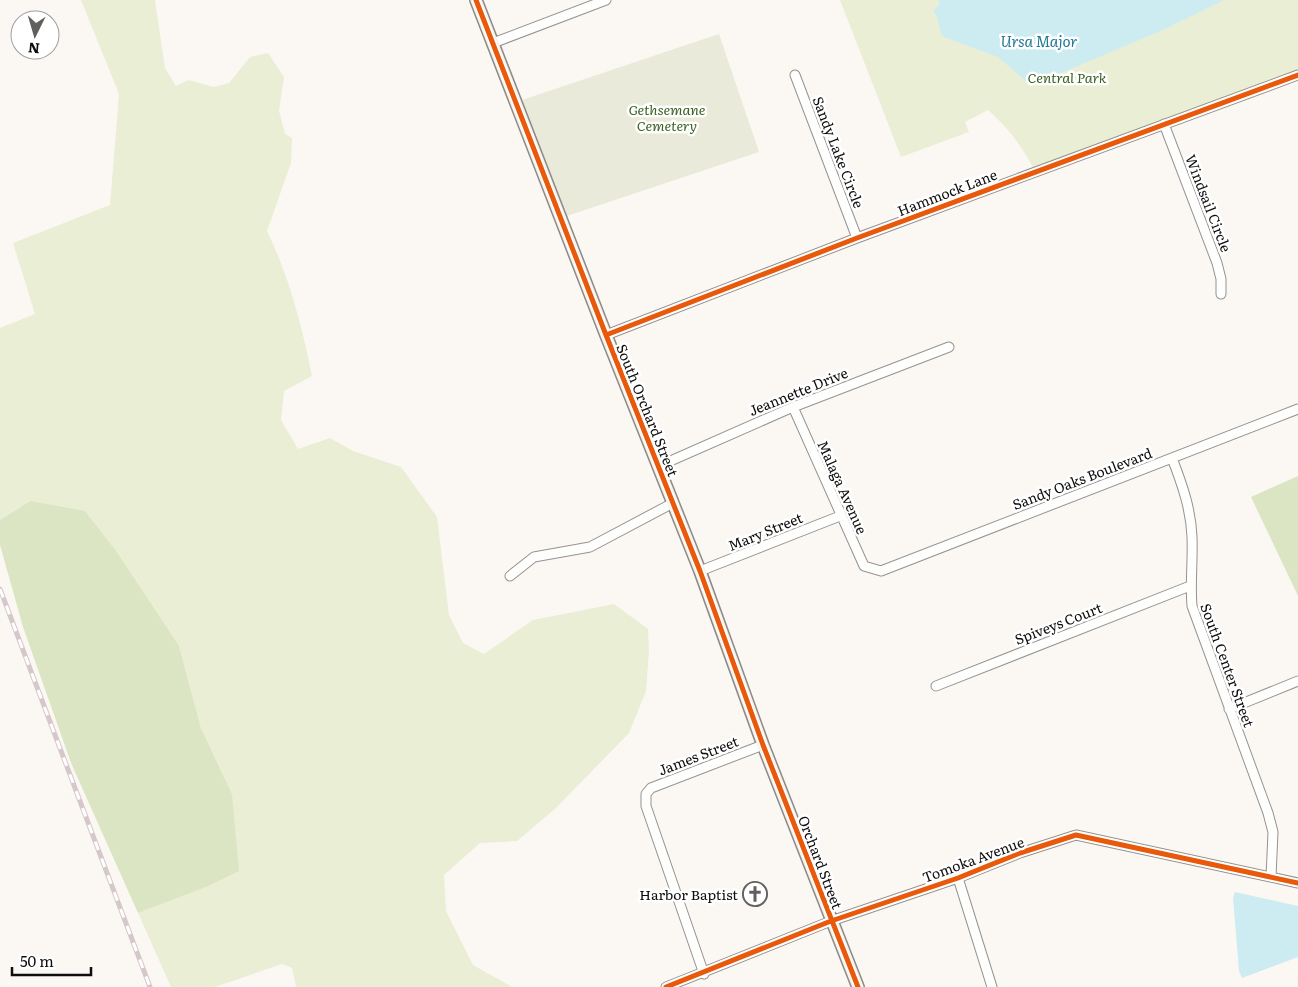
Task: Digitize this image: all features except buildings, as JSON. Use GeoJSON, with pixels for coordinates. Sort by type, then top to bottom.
{"type":"FeatureCollection","features":[{"type":"Feature","properties":{"kind":"street","name":"South Orchard Street"},"geometry":{"type":"LineString","coordinates":[[476,0],[700,571],[763,745]]}},
{"type":"Feature","properties":{"kind":"street"},"geometry":{"type":"LineString","coordinates":[[493,43],[606,0]]}},
{"type":"Feature","properties":{"kind":"street","name":"Sandy Lake Circle"},"geometry":{"type":"LineString","coordinates":[[795,75],[857,238]]}},
{"type":"Feature","properties":{"kind":"street","name":"Hammock Lane"},"geometry":{"type":"LineString","coordinates":[[606,335],[857,238],[1164,124],[1297,78]]}},
{"type":"Feature","properties":{"kind":"street","name":"Windsail Circle"},"geometry":{"type":"LineString","coordinates":[[1164,124],[1217,263],[1221,279],[1221,294]]}},
{"type":"Feature","properties":{"kind":"street","name":"Jeannette Drive"},"geometry":{"type":"LineString","coordinates":[[659,466],[793,407],[949,347]]}},
{"type":"Feature","properties":{"kind":"street","name":"Malaga Avenue"},"geometry":{"type":"LineString","coordinates":[[793,407],[840,516],[864,566],[876,570]]}},
{"type":"Feature","properties":{"kind":"street","name":"Sandy Oaks Boulevard"},"geometry":{"type":"LineString","coordinates":[[876,570],[881,571],[1298,409]]}},
{"type":"Feature","properties":{"kind":"street","name":"South Center Street"},"geometry":{"type":"LineString","coordinates":[[1172,458],[1185,493],[1192,536],[1190,586],[1192,606],[1273,832],[1271,877]]}},
{"type":"Feature","properties":{"kind":"street"},"geometry":{"type":"LineString","coordinates":[[510,576],[534,557],[590,547],[673,503]]}},
{"type":"Feature","properties":{"kind":"street","name":"Mary Street"},"geometry":{"type":"LineString","coordinates":[[700,571],[840,516]]}},
{"type":"Feature","properties":{"kind":"street","name":"Spiveys Court"},"geometry":{"type":"LineString","coordinates":[[936,686],[1190,586]]}},
{"type":"Feature","properties":{"kind":"street"},"geometry":{"type":"LineString","coordinates":[[1229,709],[1298,681]]}},
{"type":"Feature","properties":{"kind":"street","name":"James Street"},"geometry":{"type":"LineString","coordinates":[[704,974],[646,806],[646,794],[651,788],[763,745]]}},
{"type":"Feature","properties":{"kind":"street","name":"Orchard Street"},"geometry":{"type":"LineString","coordinates":[[763,745],[858,987]]}},
{"type":"Feature","properties":{"kind":"street","name":"Tomoka Avenue"},"geometry":{"type":"LineString","coordinates":[[666,987],[704,974],[832,921],[958,878],[1020,853],[1076,835],[1298,883]]}},
{"type":"Feature","properties":{"kind":"street"},"geometry":{"type":"LineString","coordinates":[[958,878],[992,987]]}},
{"type":"Feature","properties":{"kind":"green space"},"geometry":{"type":"Polygon","coordinates":[[[81,0],[155,0],[165,68],[176,86],[188,80],[214,87],[229,83],[250,57],[268,53],[284,77],[279,111],[285,134],[292,138],[291,163],[267,231],[282,266],[294,302],[312,376],[284,391],[281,420],[298,449],[330,438],[353,451],[401,467],[437,517],[449,615],[463,643],[484,654],[533,620],[614,604],[648,629],[649,651],[646,691],[629,733],[556,808],[517,841],[480,843],[444,875],[446,911],[473,965],[512,987],[296,987],[292,968],[282,964],[215,987],[171,987],[138,913],[206,887],[232,794],[201,728],[179,646],[30,501],[0,520],[0,328],[35,314],[13,243],[110,205],[119,94],[81,0]]]}},
{"type":"Feature","properties":{"kind":"green space","name":"Central Park"},"geometry":{"type":"Polygon","coordinates":[[[840,0],[1298,0],[1298,74],[1035,171],[1014,138],[988,110],[965,122],[969,132],[901,157],[840,0]]]}},
{"type":"Feature","properties":{"kind":"green space","name":"Gethsemane Cemetery"},"geometry":{"type":"Polygon","coordinates":[[[719,34],[759,152],[567,216],[522,100],[719,34]]]}},
{"type":"Feature","properties":{"kind":"green space"},"geometry":{"type":"Polygon","coordinates":[[[1298,476],[1298,596],[1251,497],[1298,476]]]}},
{"type":"Feature","properties":{"kind":"green space"},"geometry":{"type":"Polygon","coordinates":[[[30,501],[85,511],[116,551],[179,646],[201,728],[232,794],[239,871],[206,887],[138,913],[71,763],[23,627],[0,545],[0,520],[30,501]]]}},
{"type":"Feature","properties":{"kind":"water","name":"Ursa Major"},"geometry":{"type":"Polygon","coordinates":[[[939,0],[1224,0],[1165,29],[1040,82],[1027,82],[998,57],[944,37],[933,11],[939,5],[939,0]]]}},
{"type":"Feature","properties":{"kind":"water"},"geometry":{"type":"Polygon","coordinates":[[[1235,892],[1298,906],[1298,957],[1242,978],[1239,971],[1233,898],[1235,892]]]}},
{"type":"Feature","properties":{"kind":"railway"},"geometry":{"type":"LineString","coordinates":[[0,589],[150,987]]}},
{"type":"Feature","properties":{"kind":"cycle path"},"geometry":{"type":"LineString","coordinates":[[476,0],[700,571],[763,745],[858,987]]}},
{"type":"Feature","properties":{"kind":"cycle path"},"geometry":{"type":"LineString","coordinates":[[606,335],[857,238],[1298,75]]}},
{"type":"Feature","properties":{"kind":"cycle path"},"geometry":{"type":"LineString","coordinates":[[666,987],[831,921],[958,878],[1020,853],[1076,835],[1298,883]]}},
{"type":"Feature","properties":{"kind":"place","name":"Harbor Baptist"},"geometry":{"type":"Point","coordinates":[755,894]}}]}
